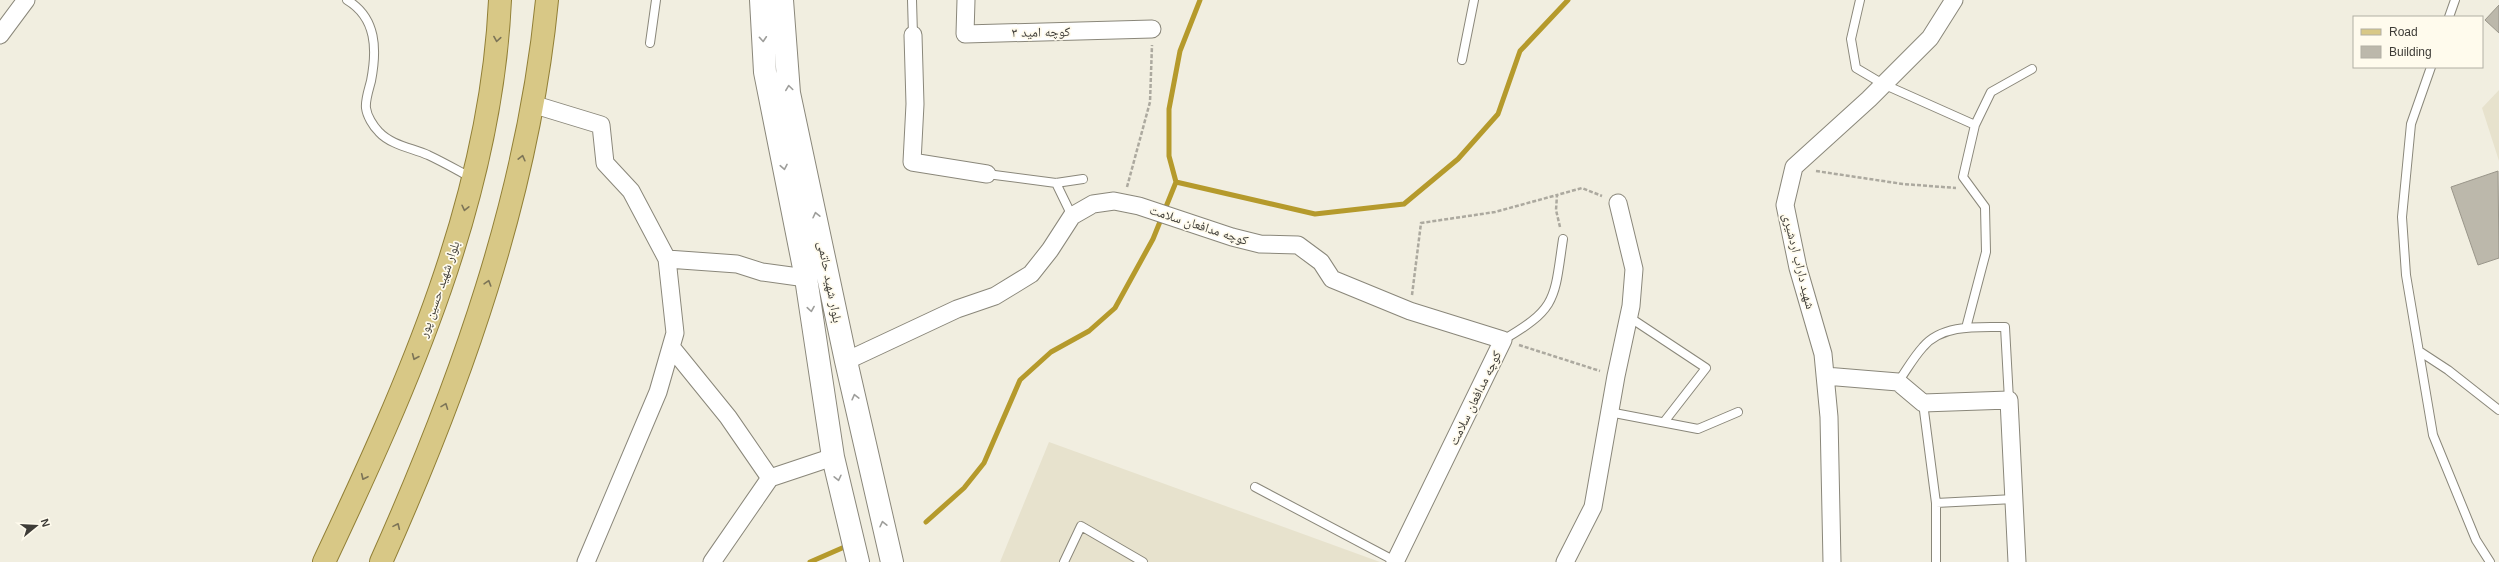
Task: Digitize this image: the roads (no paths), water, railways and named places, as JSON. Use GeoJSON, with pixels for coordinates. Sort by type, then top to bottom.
{"type":"FeatureCollection","features":[{"type":"Feature","properties":{"kind":"main road","name":"بلوار شهيد حسین پور"},"geometry":{"type":"LineString","coordinates":[[324,562],[371,462],[426,332],[460,230],[482,136],[498,30],[500,0]]}},
{"type":"Feature","properties":{"kind":"main road"},"geometry":{"type":"LineString","coordinates":[[381,562],[417,482],[470,340],[503,236],[532,104],[543,41],[547,0]]}},
{"type":"Feature","properties":{"kind":"main road","name":"بلوار شهید حاتمی"},"geometry":{"type":"LineString","coordinates":[[761,0],[766,72],[806,278],[833,457],[858,562]]}},
{"type":"Feature","properties":{"kind":"main road","name":"بلوار شهید حاتمی"},"geometry":{"type":"LineString","coordinates":[[782,0],[789,93],[846,361],[892,562]]}},
{"type":"Feature","properties":{"kind":"street"},"geometry":{"type":"LineString","coordinates":[[0,34],[26,0]]}},
{"type":"Feature","properties":{"kind":"street","name":"کوچه امید ۳"},"geometry":{"type":"LineString","coordinates":[[966,0],[965,34],[1152,29]]}},
{"type":"Feature","properties":{"kind":"street"},"geometry":{"type":"LineString","coordinates":[[1883,84],[1930,38],[1954,0]]}},
{"type":"Feature","properties":{"kind":"street"},"geometry":{"type":"LineString","coordinates":[[913,35],[915,104],[912,162],[986,174]]}},
{"type":"Feature","properties":{"kind":"street","name":"شهید داراب اردشیری"},"geometry":{"type":"LineString","coordinates":[[1832,562],[1829,417],[1823,354],[1798,268],[1785,205],[1794,167],[1883,84]]}},
{"type":"Feature","properties":{"kind":"street"},"geometry":{"type":"LineString","coordinates":[[532,104],[601,125],[605,163],[631,191],[667,258],[675,333],[672,348],[658,392],[586,562]]}},
{"type":"Feature","properties":{"kind":"street","name":"کوچه مدافعان سلامت"},"geometry":{"type":"LineString","coordinates":[[846,361],[957,309],[995,296],[1032,274],[1072,216],[1093,204],[1114,201],[1131,204],[1170,215],[1232,237],[1260,244],[1298,245],[1320,262],[1332,279],[1410,311],[1503,340],[1395,561]]}},
{"type":"Feature","properties":{"kind":"street"},"geometry":{"type":"LineString","coordinates":[[1565,562],[1593,507],[1609,412],[1629,317],[1634,269],[1618,202]]}},
{"type":"Feature","properties":{"kind":"street"},"geometry":{"type":"LineString","coordinates":[[667,258],[737,264],[762,272],[806,278]]}},
{"type":"Feature","properties":{"kind":"street"},"geometry":{"type":"LineString","coordinates":[[672,348],[728,417],[770,478]]}},
{"type":"Feature","properties":{"kind":"street"},"geometry":{"type":"LineString","coordinates":[[1825,376],[1898,382],[1923,404],[2009,400],[2017,562]]}},
{"type":"Feature","properties":{"kind":"street"},"geometry":{"type":"LineString","coordinates":[[712,562],[770,478],[833,457]]}},
{"type":"Feature","properties":{"kind":"lane"},"geometry":{"type":"LineString","coordinates":[[347,0],[363,13],[376,45],[375,63],[366,103],[372,123],[379,133],[389,140],[428,155],[472,178]]}},
{"type":"Feature","properties":{"kind":"lane"},"geometry":{"type":"LineString","coordinates":[[650,43],[656,0]]}},
{"type":"Feature","properties":{"kind":"lane"},"geometry":{"type":"LineString","coordinates":[[912,0],[913,35]]}},
{"type":"Feature","properties":{"kind":"lane"},"geometry":{"type":"LineString","coordinates":[[1462,60],[1474,0]]}},
{"type":"Feature","properties":{"kind":"lane"},"geometry":{"type":"LineString","coordinates":[[1860,0],[1851,39],[1856,68],[1883,84],[1975,125]]}},
{"type":"Feature","properties":{"kind":"lane"},"geometry":{"type":"LineString","coordinates":[[2449,16],[2455,0]]}},
{"type":"Feature","properties":{"kind":"lane"},"geometry":{"type":"LineString","coordinates":[[2431,68],[2411,124],[2402,217],[2406,275],[2433,434],[2476,540],[2490,562]]}},
{"type":"Feature","properties":{"kind":"lane"},"geometry":{"type":"LineString","coordinates":[[1966,328],[1986,252],[1985,207],[1964,177],[1975,125],[1991,92],[2032,69]]}},
{"type":"Feature","properties":{"kind":"lane"},"geometry":{"type":"LineString","coordinates":[[986,174],[1056,182],[1083,179]]}},
{"type":"Feature","properties":{"kind":"lane"},"geometry":{"type":"LineString","coordinates":[[1056,182],[1072,216]]}},
{"type":"Feature","properties":{"kind":"lane"},"geometry":{"type":"LineString","coordinates":[[1503,340],[1528,326],[1547,308],[1555,294],[1563,239]]}},
{"type":"Feature","properties":{"kind":"lane"},"geometry":{"type":"LineString","coordinates":[[1629,317],[1706,368],[1664,422]]}},
{"type":"Feature","properties":{"kind":"lane"},"geometry":{"type":"LineString","coordinates":[[1898,382],[1924,345],[1944,332],[1966,328],[2005,327],[2009,400]]}},
{"type":"Feature","properties":{"kind":"lane"},"geometry":{"type":"LineString","coordinates":[[2419,352],[2448,370],[2499,410]]}},
{"type":"Feature","properties":{"kind":"lane"},"geometry":{"type":"LineString","coordinates":[[1923,404],[1936,503],[1936,562]]}},
{"type":"Feature","properties":{"kind":"lane"},"geometry":{"type":"LineString","coordinates":[[1609,412],[1698,429],[1738,412]]}},
{"type":"Feature","properties":{"kind":"lane"},"geometry":{"type":"LineString","coordinates":[[1255,487],[1395,561]]}},
{"type":"Feature","properties":{"kind":"lane"},"geometry":{"type":"LineString","coordinates":[[1936,503],[2014,500]]}},
{"type":"Feature","properties":{"kind":"lane"},"geometry":{"type":"LineString","coordinates":[[1064,562],[1081,526],[1143,562]]}},
{"type":"Feature","properties":{"kind":"waterway"},"geometry":{"type":"LineString","coordinates":[[926,522],[964,488],[984,463],[1020,380],[1051,352],[1089,331],[1115,308],[1153,239],[1176,182],[1169,156],[1169,109],[1180,51],[1200,0]]}},
{"type":"Feature","properties":{"kind":"waterway"},"geometry":{"type":"LineString","coordinates":[[1176,182],[1315,214],[1404,204],[1458,159],[1498,114],[1520,51],[1568,0]]}},
{"type":"Feature","properties":{"kind":"waterway"},"geometry":{"type":"LineString","coordinates":[[810,562],[849,545]]}}]}
